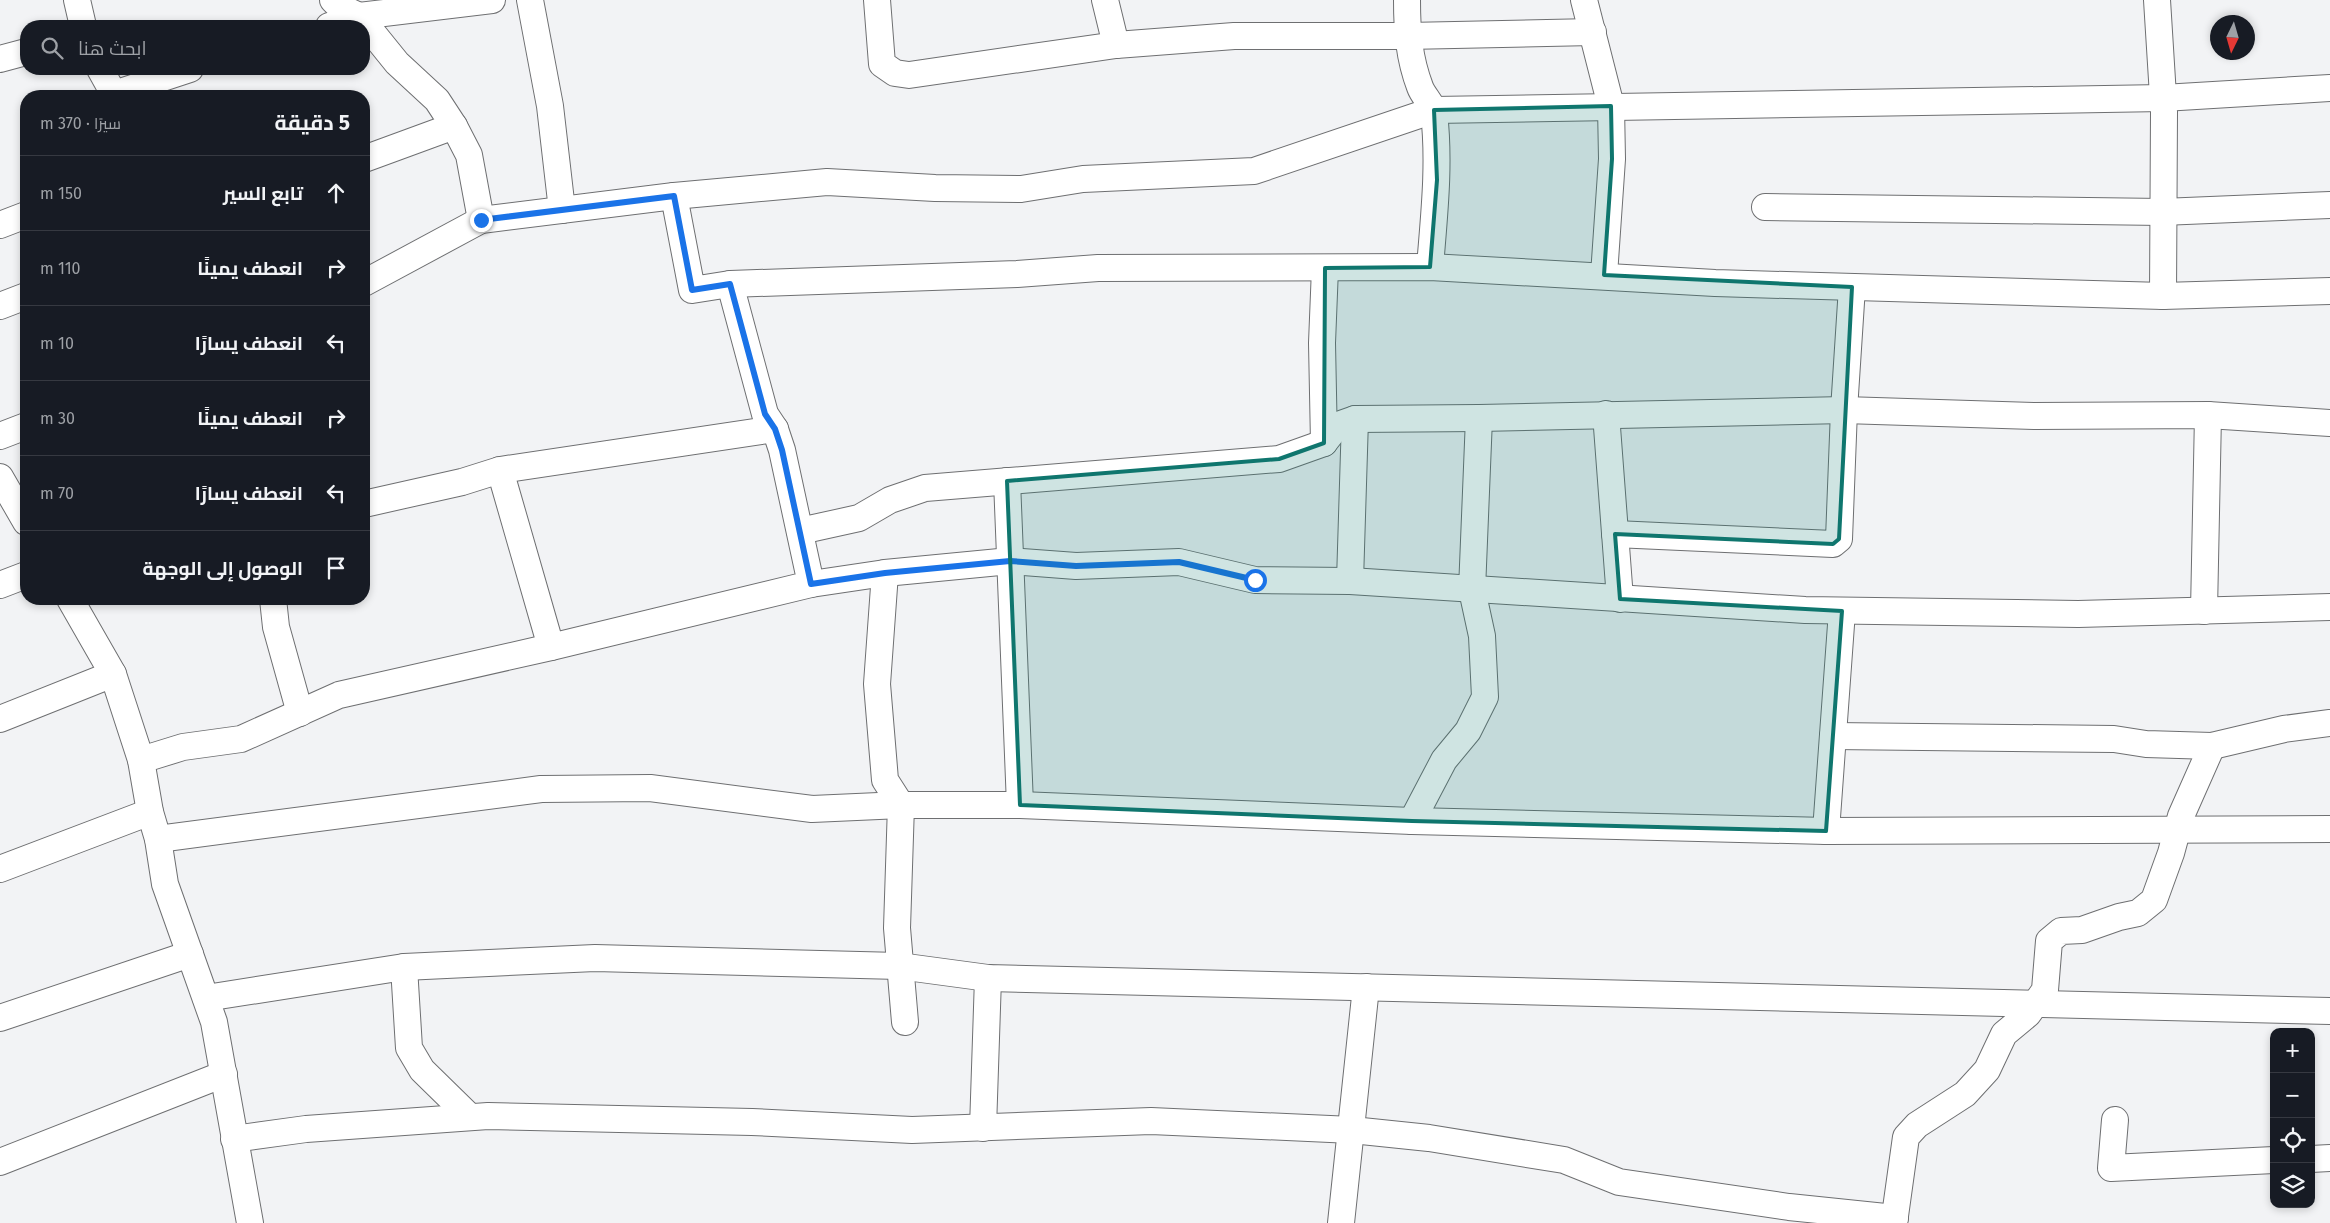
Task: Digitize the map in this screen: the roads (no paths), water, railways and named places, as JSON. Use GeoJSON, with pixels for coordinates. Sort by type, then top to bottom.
{"type":"FeatureCollection","features":[{"type":"Feature","properties":{"kind":"street"},"geometry":{"type":"LineString","coordinates":[[77,0],[82,20]]}},
{"type":"Feature","properties":{"kind":"street"},"geometry":{"type":"LineString","coordinates":[[333,0],[340,7],[360,16],[363,20]]}},
{"type":"Feature","properties":{"kind":"street"},"geometry":{"type":"LineString","coordinates":[[348,20],[360,16],[492,0]]}},
{"type":"Feature","properties":{"kind":"street"},"geometry":{"type":"LineString","coordinates":[[530,0],[550,106],[562,210]]}},
{"type":"Feature","properties":{"kind":"street"},"geometry":{"type":"LineString","coordinates":[[877,0],[882,64],[895,73],[909,75],[1116,46],[1234,36],[1407,36],[1593,32]]}},
{"type":"Feature","properties":{"kind":"street"},"geometry":{"type":"LineString","coordinates":[[1104,0],[1116,46]]}},
{"type":"Feature","properties":{"kind":"street"},"geometry":{"type":"LineString","coordinates":[[1408,0],[1407,36],[1413,68],[1419,84],[1434,110],[1437,180],[1430,267]]}},
{"type":"Feature","properties":{"kind":"street"},"geometry":{"type":"LineString","coordinates":[[1584,0],[1610,106],[1612,159],[1604,275]]}},
{"type":"Feature","properties":{"kind":"street"},"geometry":{"type":"LineString","coordinates":[[2157,0],[2163,98],[2163,296]]}},
{"type":"Feature","properties":{"kind":"street"},"geometry":{"type":"LineString","coordinates":[[370,29],[397,63],[437,100],[454,126],[469,155],[481,220]]}},
{"type":"Feature","properties":{"kind":"street"},"geometry":{"type":"LineString","coordinates":[[0,60],[20,54]]}},
{"type":"Feature","properties":{"kind":"street"},"geometry":{"type":"LineString","coordinates":[[103,75],[112,90]]}},
{"type":"Feature","properties":{"kind":"street"},"geometry":{"type":"LineString","coordinates":[[129,90],[173,75]]}},
{"type":"Feature","properties":{"kind":"street"},"geometry":{"type":"LineString","coordinates":[[370,280],[481,220],[513,214],[674,196],[827,182],[935,188],[1021,189],[1083,179],[1254,171],[1434,110],[2163,98],[2330,88]]}},
{"type":"Feature","properties":{"kind":"street"},"geometry":{"type":"LineString","coordinates":[[370,157],[454,126]]}},
{"type":"Feature","properties":{"kind":"street"},"geometry":{"type":"LineString","coordinates":[[674,196],[692,290],[730,284],[1017,274],[1098,268],[1430,267],[1604,275],[1715,283],[2163,296],[2330,291]]}},
{"type":"Feature","properties":{"kind":"street"},"geometry":{"type":"LineString","coordinates":[[1765,207],[2162,212],[2330,205]]}},
{"type":"Feature","properties":{"kind":"street"},"geometry":{"type":"LineString","coordinates":[[0,225],[20,217]]}},
{"type":"Feature","properties":{"kind":"street"},"geometry":{"type":"LineString","coordinates":[[1324,443],[1322,343],[1325,268]]}},
{"type":"Feature","properties":{"kind":"street"},"geometry":{"type":"LineString","coordinates":[[730,284],[765,414],[775,429],[784,459],[811,584]]}},
{"type":"Feature","properties":{"kind":"street"},"geometry":{"type":"LineString","coordinates":[[1615,534],[1833,544],[1839,539],[1844,410],[1852,287]]}},
{"type":"Feature","properties":{"kind":"street"},"geometry":{"type":"LineString","coordinates":[[0,306],[20,298]]}},
{"type":"Feature","properties":{"kind":"street"},"geometry":{"type":"LineString","coordinates":[[800,531],[858,518],[890,500],[925,488],[1278,459],[1324,443],[1338,425],[1354,419],[1844,410],[2034,416],[2208,415],[2330,423]]}},
{"type":"Feature","properties":{"kind":"street"},"geometry":{"type":"LineString","coordinates":[[1606,414],[1620,599]]}},
{"type":"Feature","properties":{"kind":"street"},"geometry":{"type":"LineString","coordinates":[[2204,611],[2208,415]]}},
{"type":"Feature","properties":{"kind":"street"},"geometry":{"type":"LineString","coordinates":[[1412,821],[1444,760],[1468,731],[1485,697],[1482,636],[1472,590],[1479,418]]}},
{"type":"Feature","properties":{"kind":"street"},"geometry":{"type":"LineString","coordinates":[[1350,581],[1354,419]]}},
{"type":"Feature","properties":{"kind":"street"},"geometry":{"type":"LineString","coordinates":[[0,436],[20,428]]}},
{"type":"Feature","properties":{"kind":"street"},"geometry":{"type":"LineString","coordinates":[[370,503],[462,482],[500,470],[775,429]]}},
{"type":"Feature","properties":{"kind":"street"},"geometry":{"type":"LineString","coordinates":[[500,470],[551,647]]}},
{"type":"Feature","properties":{"kind":"street"},"geometry":{"type":"LineString","coordinates":[[0,477],[20,512]]}},
{"type":"Feature","properties":{"kind":"street"},"geometry":{"type":"LineString","coordinates":[[1007,481],[1020,804]]}},
{"type":"Feature","properties":{"kind":"street"},"geometry":{"type":"LineString","coordinates":[[141,760],[183,748],[241,739],[340,695],[551,647],[811,584],[885,573],[1010,561],[1076,566],[1179,562],[1255,580],[1350,581],[1472,590],[1842,611],[2078,614],[2330,607]]}},
{"type":"Feature","properties":{"kind":"street"},"geometry":{"type":"LineString","coordinates":[[885,573],[877,684],[885,780],[901,805],[897,928],[905,1022]]}},
{"type":"Feature","properties":{"kind":"street"},"geometry":{"type":"LineString","coordinates":[[0,585],[20,577]]}},
{"type":"Feature","properties":{"kind":"street"},"geometry":{"type":"LineString","coordinates":[[73,605],[113,674],[141,760],[150,812],[158,839],[165,884],[214,1022],[224,1074],[245,1221]]}},
{"type":"Feature","properties":{"kind":"street"},"geometry":{"type":"LineString","coordinates":[[274,605],[276,627],[300,712]]}},
{"type":"Feature","properties":{"kind":"street"},"geometry":{"type":"LineString","coordinates":[[1826,831],[1842,611]]}},
{"type":"Feature","properties":{"kind":"street"},"geometry":{"type":"LineString","coordinates":[[0,719],[113,674]]}},
{"type":"Feature","properties":{"kind":"street"},"geometry":{"type":"LineString","coordinates":[[1833,736],[2114,739],[2146,744],[2212,746],[2284,729],[2330,724]]}},
{"type":"Feature","properties":{"kind":"street"},"geometry":{"type":"LineString","coordinates":[[234,1139],[306,1129],[470,1117],[752,1122],[912,1130],[1151,1121],[1352,1130],[1429,1138],[1564,1160],[1619,1182],[1894,1220],[1906,1137],[1917,1125],[1965,1094],[1987,1070],[2004,1034],[2028,1014],[2036,1004],[2045,990],[2049,941],[2061,931],[2082,930],[2119,917],[2138,913],[2154,900],[2181,816],[2212,746]]}},
{"type":"Feature","properties":{"kind":"street"},"geometry":{"type":"LineString","coordinates":[[158,839],[542,789],[650,788],[812,809],[901,805],[1020,804],[1412,821],[1826,831],[2330,829]]}},
{"type":"Feature","properties":{"kind":"street"},"geometry":{"type":"LineString","coordinates":[[0,869],[150,812]]}},
{"type":"Feature","properties":{"kind":"street"},"geometry":{"type":"LineString","coordinates":[[0,1018],[190,954]]}},
{"type":"Feature","properties":{"kind":"street"},"geometry":{"type":"LineString","coordinates":[[206,998],[404,967],[594,958],[899,966],[988,978],[2330,1011]]}},
{"type":"Feature","properties":{"kind":"street"},"geometry":{"type":"LineString","coordinates":[[404,967],[409,1048],[422,1070],[470,1117]]}},
{"type":"Feature","properties":{"kind":"street"},"geometry":{"type":"LineString","coordinates":[[983,1128],[988,978]]}},
{"type":"Feature","properties":{"kind":"street"},"geometry":{"type":"LineString","coordinates":[[1342,1223],[1366,987]]}},
{"type":"Feature","properties":{"kind":"street"},"geometry":{"type":"LineString","coordinates":[[0,1162],[224,1074]]}},
{"type":"Feature","properties":{"kind":"street"},"geometry":{"type":"LineString","coordinates":[[2115,1120],[2111,1168],[2270,1160]]}},
{"type":"Feature","properties":{"kind":"street"},"geometry":{"type":"LineString","coordinates":[[2315,1159],[2330,1158]]}}]}
